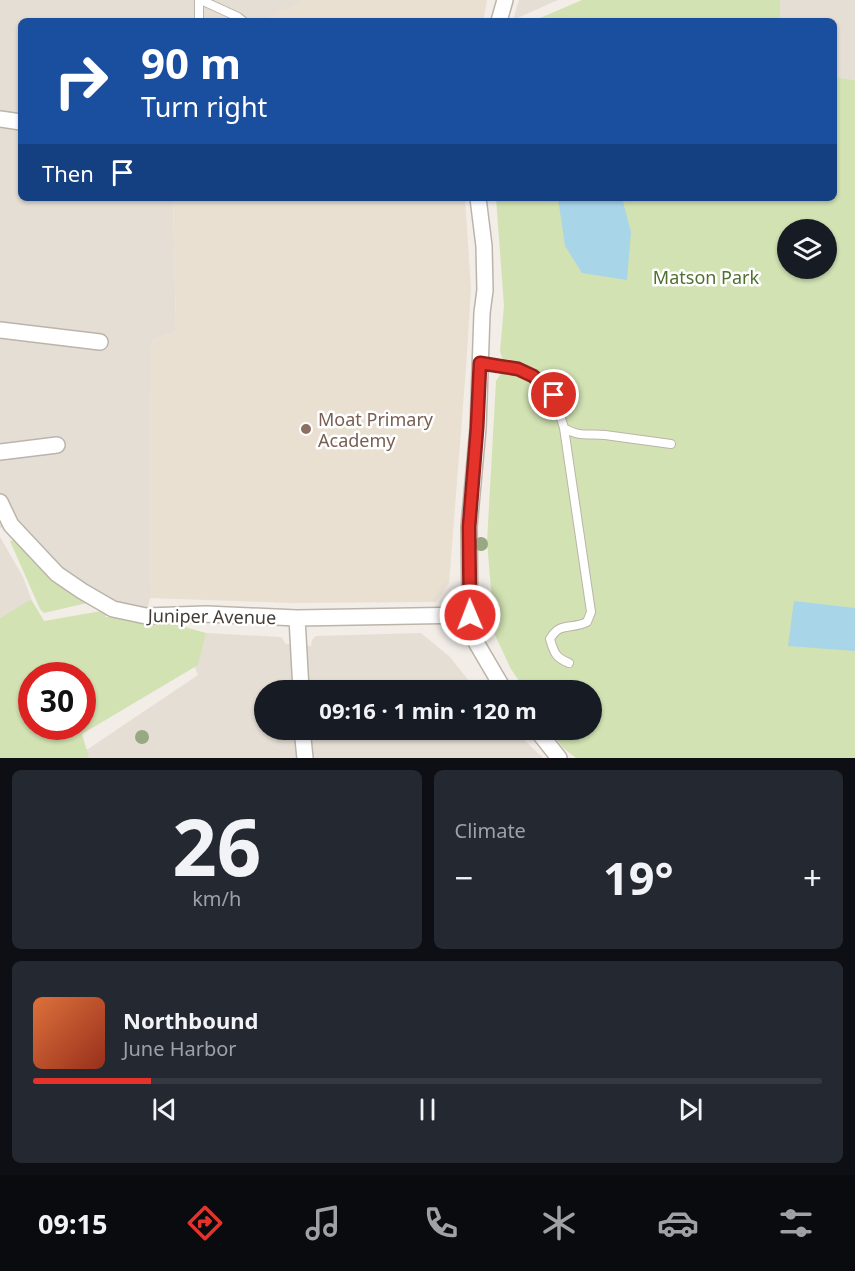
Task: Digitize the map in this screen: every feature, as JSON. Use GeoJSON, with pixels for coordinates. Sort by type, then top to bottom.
{"type":"FeatureCollection","features":[{"type":"Feature","properties":{"kind":"street"},"geometry":{"type":"LineString","coordinates":[[500,18],[505,0]]}},
{"type":"Feature","properties":{"kind":"street"},"geometry":{"type":"LineString","coordinates":[[0,120],[18,122]]}},
{"type":"Feature","properties":{"kind":"street"},"geometry":{"type":"LineString","coordinates":[[478,201],[484,246],[485,290],[469,527],[470,615],[471,630],[477,644],[498,680]]}},
{"type":"Feature","properties":{"kind":"street"},"geometry":{"type":"LineString","coordinates":[[0,330],[100,342]]}},
{"type":"Feature","properties":{"kind":"street"},"geometry":{"type":"LineString","coordinates":[[0,452],[57,445]]}},
{"type":"Feature","properties":{"kind":"street","name":"Juniper Avenue"},"geometry":{"type":"LineString","coordinates":[[0,502],[6,526],[57,574],[113,609],[146,615],[206,614],[297,618],[470,615]]}},
{"type":"Feature","properties":{"kind":"street"},"geometry":{"type":"LineString","coordinates":[[297,618],[300,680]]}},
{"type":"Feature","properties":{"kind":"street"},"geometry":{"type":"LineString","coordinates":[[545,740],[559,758]]}},
{"type":"Feature","properties":{"kind":"lane"},"geometry":{"type":"LineString","coordinates":[[199,18],[200,0],[239,18]]}},
{"type":"Feature","properties":{"kind":"lane"},"geometry":{"type":"LineString","coordinates":[[480,363],[518,369],[533,376],[554,395],[564,428],[591,612],[587,622],[579,626],[563,627],[555,631],[550,639],[559,659],[569,663]]}},
{"type":"Feature","properties":{"kind":"lane"},"geometry":{"type":"LineString","coordinates":[[564,428],[584,436],[601,435],[671,444]]}},
{"type":"Feature","properties":{"kind":"shaded area"},"geometry":{"type":"Polygon","coordinates":[[[0,0],[304,0],[268,18],[18,18],[18,201],[173,201],[176,331],[151,341],[150,598],[146,616],[82,591],[11,525],[0,528],[0,0]]]}},
{"type":"Feature","properties":{"kind":"shaded area"},"geometry":{"type":"Polygon","coordinates":[[[304,0],[487,0],[484,18],[268,18],[304,0]]]}},
{"type":"Feature","properties":{"kind":"shaded area"},"geometry":{"type":"Polygon","coordinates":[[[519,0],[558,0],[518,18],[514,18],[519,0]]]}},
{"type":"Feature","properties":{"kind":"shaded area"},"geometry":{"type":"Polygon","coordinates":[[[780,0],[855,0],[855,80],[837,77],[837,18],[780,18],[780,0]]]}},
{"type":"Feature","properties":{"kind":"shaded area","name":"Moat Primary Academy"},"geometry":{"type":"Polygon","coordinates":[[[173,201],[465,201],[471,288],[466,368],[449,583],[436,602],[293,603],[150,598],[151,341],[176,331],[173,201]]]}},
{"type":"Feature","properties":{"kind":"shaded area"},"geometry":{"type":"Polygon","coordinates":[[[0,537],[23,577],[32,601],[44,621],[30,601],[0,618],[0,537]]]}},
{"type":"Feature","properties":{"kind":"shaded area"},"geometry":{"type":"Polygon","coordinates":[[[206,633],[281,637],[286,644],[311,646],[316,636],[421,633],[450,657],[468,680],[254,680],[254,740],[524,740],[543,758],[87,758],[85,749],[198,675],[192,660],[206,633]]]}},
{"type":"Feature","properties":{"kind":"green space"},"geometry":{"type":"Polygon","coordinates":[[[582,0],[780,0],[780,18],[540,18],[582,0]]]}},
{"type":"Feature","properties":{"kind":"green space","name":"Matson Park"},"geometry":{"type":"Polygon","coordinates":[[[837,77],[855,80],[855,758],[576,758],[562,747],[557,740],[602,740],[602,680],[518,680],[495,635],[487,542],[496,381],[505,367],[500,351],[504,306],[496,201],[837,201],[837,77]]]}},
{"type":"Feature","properties":{"kind":"green space"},"geometry":{"type":"Polygon","coordinates":[[[15,540],[91,602],[44,613],[40,609],[10,541],[15,540]]]}},
{"type":"Feature","properties":{"kind":"green space"},"geometry":{"type":"Polygon","coordinates":[[[30,600],[44,621],[113,609],[105,617],[146,616],[206,633],[198,665],[96,726],[96,662],[18,662],[18,740],[84,740],[89,758],[0,758],[0,618],[30,600]]]}},
{"type":"Feature","properties":{"kind":"water"},"geometry":{"type":"Polygon","coordinates":[[[558,201],[623,201],[631,232],[627,280],[582,273],[565,246],[558,201]]]}},
{"type":"Feature","properties":{"kind":"water"},"geometry":{"type":"Polygon","coordinates":[[[794,601],[855,608],[855,651],[788,646],[794,601]]]}},
{"type":"Feature","properties":{"kind":"place","name":"Moat Primary Academy"},"geometry":{"type":"Point","coordinates":[306,429]}},
{"type":"Feature","properties":{"kind":"route"},"geometry":{"type":"LineString","coordinates":[[470,615],[469,527],[480,363],[518,369],[533,376],[554,395]]}}]}
